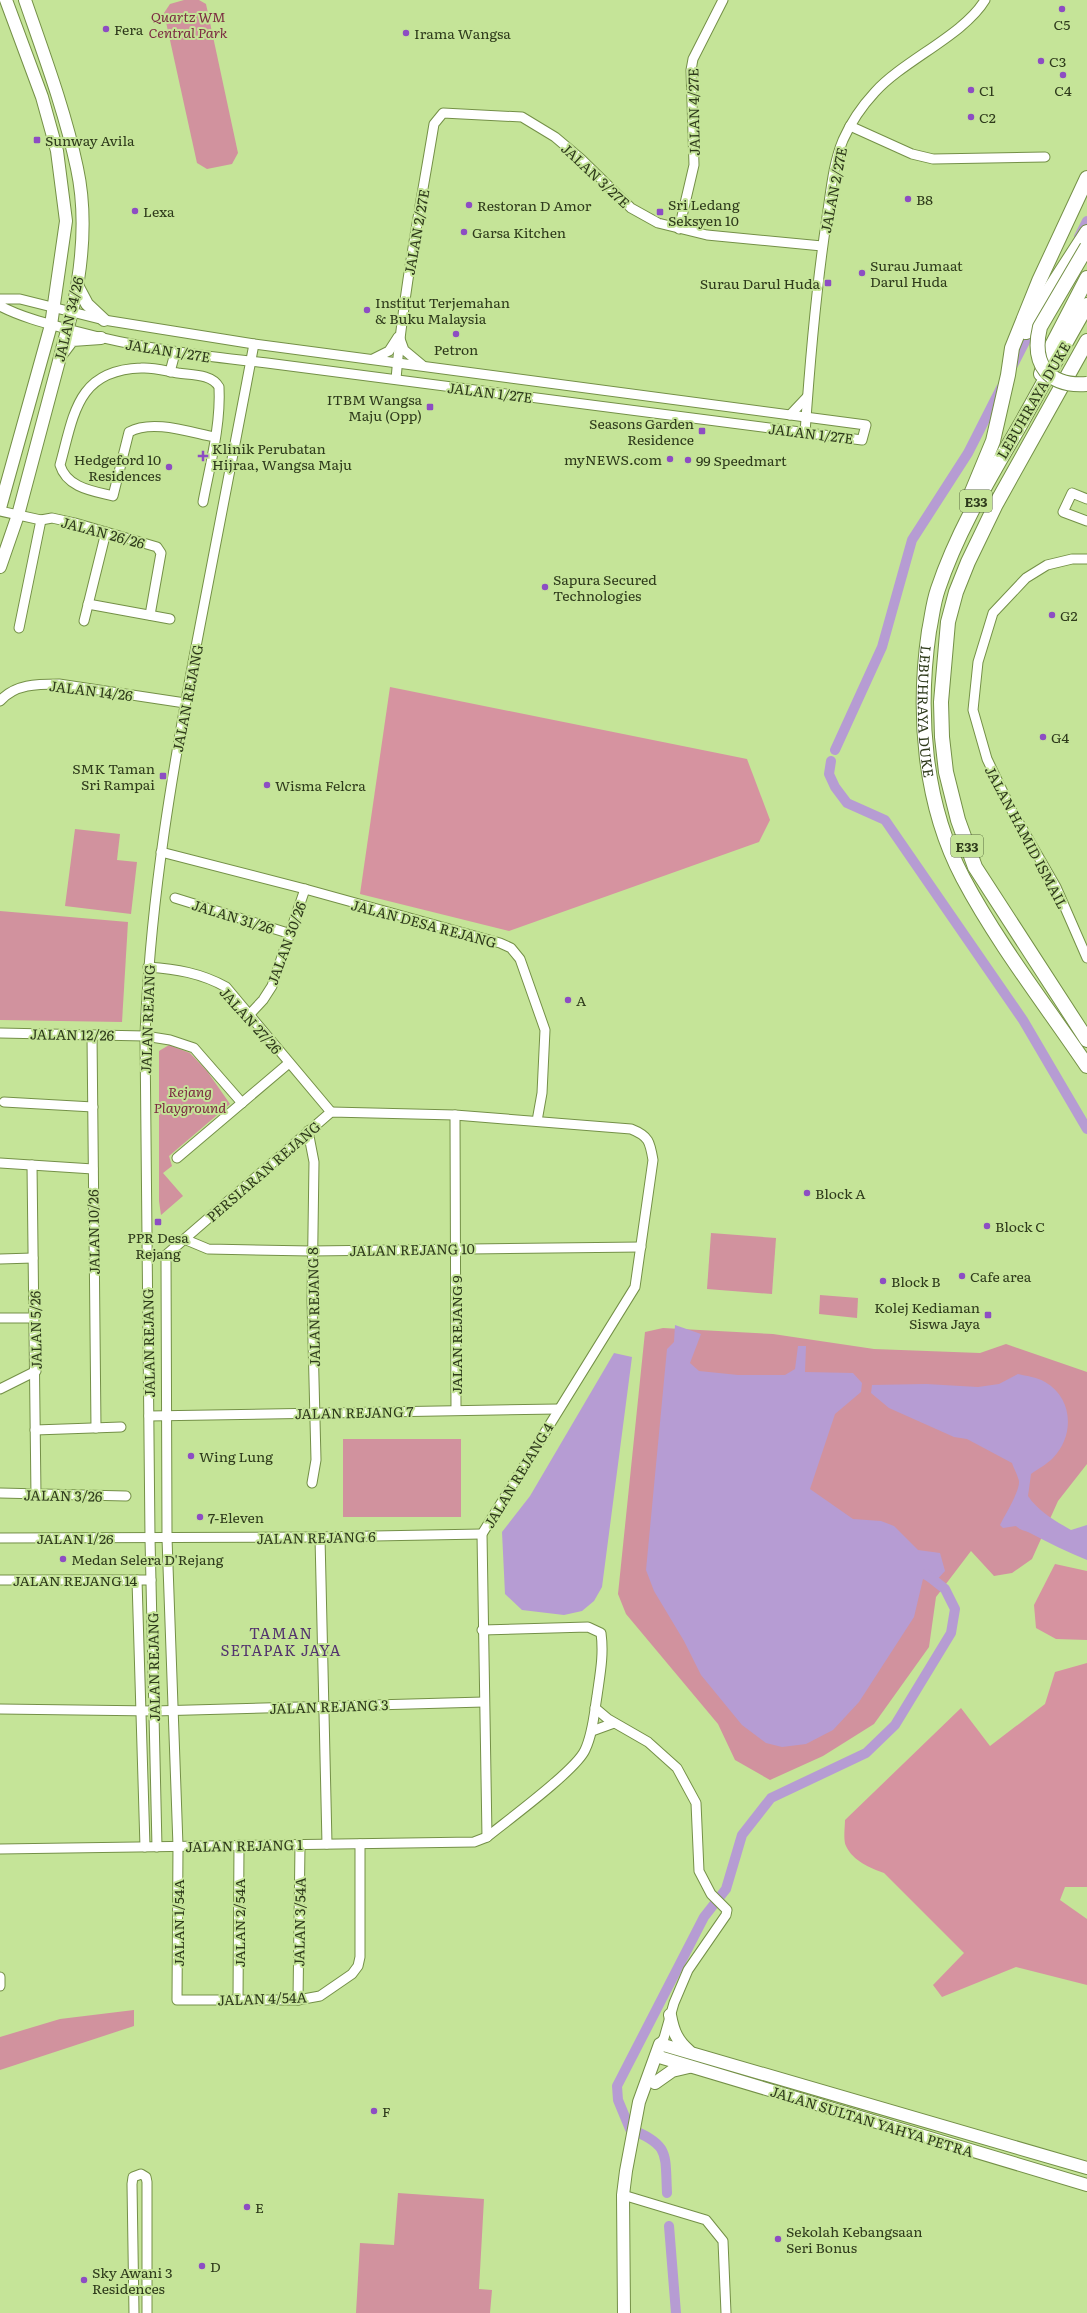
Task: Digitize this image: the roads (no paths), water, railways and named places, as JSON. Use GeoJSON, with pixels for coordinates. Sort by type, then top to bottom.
{"type":"FeatureCollection","features":[{"type":"Feature","properties":{"kind":"highway"},"geometry":{"type":"LineString","coordinates":[[938,590],[951,538],[993,440],[1008,375],[1012,348],[1087,178]]}},
{"type":"Feature","properties":{"kind":"highway"},"geometry":{"type":"LineString","coordinates":[[1008,375],[1029,327],[1087,232]]}},
{"type":"Feature","properties":{"kind":"highway"},"geometry":{"type":"LineString","coordinates":[[1087,247],[1040,327],[1036,340],[1037,356],[1044,370],[1056,380],[1072,385],[1087,384]]}},
{"type":"Feature","properties":{"kind":"highway"},"geometry":{"type":"LineString","coordinates":[[1024,417],[1048,355],[1087,278]]}},
{"type":"Feature","properties":{"kind":"highway","name":"LEBUHRAYA DUKE"},"geometry":{"type":"LineString","coordinates":[[1087,305],[973,508],[938,590],[933,609],[923,693],[925,739],[932,786],[945,836],[963,877],[1003,944],[1087,1066]]}},
{"type":"Feature","properties":{"kind":"highway","name":"LEBUHRAYA DUKE"},"geometry":{"type":"LineString","coordinates":[[1087,340],[996,504],[968,562],[956,592],[948,622],[941,702],[942,737],[946,772],[958,820],[975,867],[1087,1040]]}},
{"type":"Feature","properties":{"kind":"main road","name":"JALAN 34/26"},"geometry":{"type":"LineString","coordinates":[[0,510],[55,308],[66,221],[58,151],[42,97],[6,0]]}},
{"type":"Feature","properties":{"kind":"main road","name":"JALAN 34/26"},"geometry":{"type":"LineString","coordinates":[[0,567],[18,515],[78,287],[81,221],[78,168],[64,116],[25,0]]}},
{"type":"Feature","properties":{"kind":"main road"},"geometry":{"type":"LineString","coordinates":[[78,287],[87,304],[104,320]]}},
{"type":"Feature","properties":{"kind":"main road"},"geometry":{"type":"LineString","coordinates":[[58,362],[72,340],[102,338]]}},
{"type":"Feature","properties":{"kind":"main road"},"geometry":{"type":"LineString","coordinates":[[670,2015],[673,2030],[681,2044],[692,2053]]}},
{"type":"Feature","properties":{"kind":"main road"},"geometry":{"type":"LineString","coordinates":[[637,2126],[655,2082],[663,2043]]}},
{"type":"Feature","properties":{"kind":"main road","name":"JALAN SULTAN YAHYA PETRA"},"geometry":{"type":"LineString","coordinates":[[663,2043],[692,2053],[1087,2168]]}},
{"type":"Feature","properties":{"kind":"main road"},"geometry":{"type":"LineString","coordinates":[[624,2313],[627,2196],[639,2102],[660,2058]]}},
{"type":"Feature","properties":{"kind":"main road","name":"JALAN SULTAN YAHYA PETRA"},"geometry":{"type":"LineString","coordinates":[[660,2058],[1087,2186]]}},
{"type":"Feature","properties":{"kind":"main road"},"geometry":{"type":"LineString","coordinates":[[655,2082],[672,2071],[690,2067]]}},
{"type":"Feature","properties":{"kind":"main road"},"geometry":{"type":"LineString","coordinates":[[627,2196],[631,2313]]}},
{"type":"Feature","properties":{"kind":"street","name":"JALAN 4/27E"},"geometry":{"type":"LineString","coordinates":[[679,229],[694,165],[691,70],[693,59],[724,0]]}},
{"type":"Feature","properties":{"kind":"street","name":"JALAN 2/27E"},"geometry":{"type":"LineString","coordinates":[[805,433],[807,397],[822,246],[837,158],[850,126],[861,109],[893,75],[971,18],[985,0]]}},
{"type":"Feature","properties":{"kind":"street","name":"JALAN 3/27E"},"geometry":{"type":"LineString","coordinates":[[443,112],[522,117],[555,138],[581,158],[631,208],[658,223],[707,235],[822,246]]}},
{"type":"Feature","properties":{"kind":"street","name":"JALAN 2/27E"},"geometry":{"type":"LineString","coordinates":[[396,379],[399,336],[434,124],[443,112]]}},
{"type":"Feature","properties":{"kind":"street"},"geometry":{"type":"LineString","coordinates":[[850,126],[912,154],[933,159],[1045,157]]}},
{"type":"Feature","properties":{"kind":"street"},"geometry":{"type":"LineString","coordinates":[[0,299],[20,299],[104,320]]}},
{"type":"Feature","properties":{"kind":"street"},"geometry":{"type":"LineString","coordinates":[[0,306],[15,314],[102,338]]}},
{"type":"Feature","properties":{"kind":"street","name":"JALAN 1/27E"},"geometry":{"type":"LineString","coordinates":[[102,338],[175,353],[396,379],[862,440],[866,425],[254,344],[104,320]]}},
{"type":"Feature","properties":{"kind":"street"},"geometry":{"type":"LineString","coordinates":[[372,360],[390,351],[399,336]]}},
{"type":"Feature","properties":{"kind":"street"},"geometry":{"type":"LineString","coordinates":[[399,336],[404,350],[425,367]]}},
{"type":"Feature","properties":{"kind":"street","name":"JALAN REJANG"},"geometry":{"type":"LineString","coordinates":[[157,1847],[150,1538],[145,1036],[148,967],[156,885],[186,703],[254,344]]}},
{"type":"Feature","properties":{"kind":"street"},"geometry":{"type":"LineString","coordinates":[[170,372],[175,353]]}},
{"type":"Feature","properties":{"kind":"street"},"geometry":{"type":"LineString","coordinates":[[203,502],[214,437],[220,399],[219,387],[216,382],[210,378],[143,367],[120,370],[100,377],[79,402],[60,465],[63,475],[76,485],[114,496],[129,432],[139,427],[165,428],[214,437]]}},
{"type":"Feature","properties":{"kind":"street"},"geometry":{"type":"LineString","coordinates":[[790,415],[807,397],[813,411],[819,419]]}},
{"type":"Feature","properties":{"kind":"street"},"geometry":{"type":"LineString","coordinates":[[1087,499],[1072,493],[1063,512],[1087,521]]}},
{"type":"Feature","properties":{"kind":"street","name":"JALAN 26/26"},"geometry":{"type":"LineString","coordinates":[[0,510],[41,520],[52,518],[157,547],[161,554],[150,615]]}},
{"type":"Feature","properties":{"kind":"street"},"geometry":{"type":"LineString","coordinates":[[19,628],[41,520]]}},
{"type":"Feature","properties":{"kind":"street"},"geometry":{"type":"LineString","coordinates":[[84,621],[106,532]]}},
{"type":"Feature","properties":{"kind":"street","name":"JALAN HAMID ISMAIL"},"geometry":{"type":"LineString","coordinates":[[1087,559],[1072,559],[1047,565],[1026,578],[994,613],[978,662],[973,710],[987,759],[1011,808],[1056,887],[1087,958]]}},
{"type":"Feature","properties":{"kind":"street"},"geometry":{"type":"LineString","coordinates":[[88,604],[170,619]]}},
{"type":"Feature","properties":{"kind":"street","name":"JALAN 14/26"},"geometry":{"type":"LineString","coordinates":[[0,701],[15,689],[43,684],[59,684],[186,703]]}},
{"type":"Feature","properties":{"kind":"street","name":"JALAN DESA REJANG"},"geometry":{"type":"LineString","coordinates":[[161,852],[305,889],[500,943],[511,948],[520,959],[545,1030],[542,1093],[537,1121]]}},
{"type":"Feature","properties":{"kind":"street","name":"JALAN 30/26"},"geometry":{"type":"LineString","coordinates":[[250,1014],[263,1000],[272,986],[291,934],[305,889]]}},
{"type":"Feature","properties":{"kind":"street","name":"JALAN 31/26"},"geometry":{"type":"LineString","coordinates":[[175,898],[291,934]]}},
{"type":"Feature","properties":{"kind":"street","name":"JALAN 27/26"},"geometry":{"type":"LineString","coordinates":[[148,967],[182,970],[218,982],[226,987],[331,1112]]}},
{"type":"Feature","properties":{"kind":"street","name":"JALAN 12/26"},"geometry":{"type":"LineString","coordinates":[[0,1033],[145,1036],[170,1040],[194,1048],[242,1103]]}},
{"type":"Feature","properties":{"kind":"street","name":"JALAN 10/26"},"geometry":{"type":"LineString","coordinates":[[92,1035],[92,1169],[96,1428]]}},
{"type":"Feature","properties":{"kind":"street"},"geometry":{"type":"LineString","coordinates":[[176,1158],[289,1063]]}},
{"type":"Feature","properties":{"kind":"street"},"geometry":{"type":"LineString","coordinates":[[4,1102],[92,1107]]}},
{"type":"Feature","properties":{"kind":"street","name":"PERSIARAN REJANG"},"geometry":{"type":"LineString","coordinates":[[173,1711],[167,1538],[168,1416],[166,1255],[331,1112],[454,1115],[631,1129],[641,1133],[648,1140]]}},
{"type":"Feature","properties":{"kind":"street","name":"JALAN REJANG 9"},"geometry":{"type":"LineString","coordinates":[[454,1115],[456,1410]]}},
{"type":"Feature","properties":{"kind":"street","name":"JALAN REJANG 8"},"geometry":{"type":"LineString","coordinates":[[308,1131],[314,1162],[311,1252],[316,1460],[312,1483]]}},
{"type":"Feature","properties":{"kind":"street","name":"JALAN REJANG 4"},"geometry":{"type":"LineString","coordinates":[[487,1836],[482,1630],[482,1534],[558,1409],[632,1293],[637,1280],[653,1160],[648,1140]]}},
{"type":"Feature","properties":{"kind":"street"},"geometry":{"type":"LineString","coordinates":[[0,1164],[92,1169]]}},
{"type":"Feature","properties":{"kind":"street","name":"JALAN 5/26"},"geometry":{"type":"LineString","coordinates":[[32,1165],[36,1371],[36,1495]]}},
{"type":"Feature","properties":{"kind":"street","name":"JALAN REJANG 10"},"geometry":{"type":"LineString","coordinates":[[184,1239],[208,1249],[311,1252],[455,1248],[625,1246]]}},
{"type":"Feature","properties":{"kind":"street"},"geometry":{"type":"LineString","coordinates":[[625,1246],[642,1243]]}},
{"type":"Feature","properties":{"kind":"street"},"geometry":{"type":"LineString","coordinates":[[625,1246],[634,1254],[639,1263]]}},
{"type":"Feature","properties":{"kind":"street"},"geometry":{"type":"LineString","coordinates":[[0,1259],[33,1258]]}},
{"type":"Feature","properties":{"kind":"street"},"geometry":{"type":"LineString","coordinates":[[0,1318],[34,1318]]}},
{"type":"Feature","properties":{"kind":"street"},"geometry":{"type":"LineString","coordinates":[[0,1389],[36,1371]]}},
{"type":"Feature","properties":{"kind":"street","name":"JALAN REJANG 7"},"geometry":{"type":"LineString","coordinates":[[149,1416],[558,1409]]}},
{"type":"Feature","properties":{"kind":"street"},"geometry":{"type":"LineString","coordinates":[[35,1430],[121,1427]]}},
{"type":"Feature","properties":{"kind":"street","name":"JALAN 3/26"},"geometry":{"type":"LineString","coordinates":[[0,1493],[126,1496]]}},
{"type":"Feature","properties":{"kind":"street","name":"JALAN REJANG 6"},"geometry":{"type":"LineString","coordinates":[[150,1538],[482,1534]]}},
{"type":"Feature","properties":{"kind":"street"},"geometry":{"type":"LineString","coordinates":[[320,1537],[327,1844]]}},
{"type":"Feature","properties":{"kind":"street","name":"JALAN 1/26"},"geometry":{"type":"LineString","coordinates":[[0,1538],[150,1538]]}},
{"type":"Feature","properties":{"kind":"street","name":"JALAN REJANG 14"},"geometry":{"type":"LineString","coordinates":[[0,1580],[151,1580]]}},
{"type":"Feature","properties":{"kind":"street"},"geometry":{"type":"LineString","coordinates":[[137,1580],[145,1847]]}},
{"type":"Feature","properties":{"kind":"street"},"geometry":{"type":"LineString","coordinates":[[482,1630],[588,1627],[601,1633],[604,1652],[592,1731],[580,1758],[487,1836]]}},
{"type":"Feature","properties":{"kind":"street","name":"JALAN REJANG 3"},"geometry":{"type":"LineString","coordinates":[[0,1709],[173,1711],[484,1702]]}},
{"type":"Feature","properties":{"kind":"street"},"geometry":{"type":"LineString","coordinates":[[595,1708],[614,1723],[648,1742],[677,1768],[696,1803],[699,1871],[711,1894],[724,1905],[727,1910],[726,1915],[688,1970],[670,2015],[663,2043]]}},
{"type":"Feature","properties":{"kind":"street","name":"JALAN 1/54A"},"geometry":{"type":"LineString","coordinates":[[173,1711],[178,1846],[177,2000]]}},
{"type":"Feature","properties":{"kind":"street"},"geometry":{"type":"LineString","coordinates":[[592,1731],[614,1723]]}},
{"type":"Feature","properties":{"kind":"street","name":"JALAN REJANG 1"},"geometry":{"type":"LineString","coordinates":[[0,1849],[474,1842],[487,1836]]}},
{"type":"Feature","properties":{"kind":"street","name":"JALAN 4/54A"},"geometry":{"type":"LineString","coordinates":[[177,2000],[298,2000],[326,1993],[341,1983],[358,1966],[360,1957],[360,1844]]}},
{"type":"Feature","properties":{"kind":"street","name":"JALAN 3/54A"},"geometry":{"type":"LineString","coordinates":[[298,2000],[300,1845]]}},
{"type":"Feature","properties":{"kind":"street","name":"JALAN 2/54A"},"geometry":{"type":"LineString","coordinates":[[238,2000],[239,1846]]}},
{"type":"Feature","properties":{"kind":"street"},"geometry":{"type":"LineString","coordinates":[[0,1977],[0,1986]]}},
{"type":"Feature","properties":{"kind":"street"},"geometry":{"type":"LineString","coordinates":[[134,2313],[132,2184],[133,2177],[141,2174],[146,2177],[147,2182],[147,2313]]}},
{"type":"Feature","properties":{"kind":"street"},"geometry":{"type":"LineString","coordinates":[[627,2196],[706,2220],[723,2241],[726,2313]]}},
{"type":"Feature","properties":{"kind":"waterway"},"geometry":{"type":"LineString","coordinates":[[1079,237],[1087,221]]}},
{"type":"Feature","properties":{"kind":"waterway"},"geometry":{"type":"LineString","coordinates":[[1012,367],[1032,328]]}},
{"type":"Feature","properties":{"kind":"waterway"},"geometry":{"type":"LineString","coordinates":[[835,750],[882,647],[912,540],[968,453],[1001,388]]}},
{"type":"Feature","properties":{"kind":"waterway"},"geometry":{"type":"LineString","coordinates":[[831,761],[829,774],[835,787],[847,803],[885,820],[1023,1020],[1087,1129]]}},
{"type":"Feature","properties":{"kind":"waterway"},"geometry":{"type":"LineString","coordinates":[[667,2193],[666,2168],[663,2152],[652,2140],[630,2129],[618,2100],[617,2086],[704,1917],[726,1889],[742,1835],[771,1798],[866,1753],[895,1725],[951,1633],[955,1609],[945,1589],[926,1574]]}},
{"type":"Feature","properties":{"kind":"waterway"},"geometry":{"type":"LineString","coordinates":[[669,2226],[676,2313]]}},
{"type":"Feature","properties":{"kind":"place","name":"C5"},"geometry":{"type":"Point","coordinates":[1062,9]}},
{"type":"Feature","properties":{"kind":"place","name":"Fera"},"geometry":{"type":"Point","coordinates":[106,29]}},
{"type":"Feature","properties":{"kind":"place","name":"Irama Wangsa"},"geometry":{"type":"Point","coordinates":[406,33]}},
{"type":"Feature","properties":{"kind":"place","name":"C3"},"geometry":{"type":"Point","coordinates":[1041,61]}},
{"type":"Feature","properties":{"kind":"place","name":"C4"},"geometry":{"type":"Point","coordinates":[1063,75]}},
{"type":"Feature","properties":{"kind":"place","name":"C1"},"geometry":{"type":"Point","coordinates":[971,90]}},
{"type":"Feature","properties":{"kind":"place","name":"C2"},"geometry":{"type":"Point","coordinates":[971,117]}},
{"type":"Feature","properties":{"kind":"place","name":"Sunway Avila"},"geometry":{"type":"Point","coordinates":[37,140]}},
{"type":"Feature","properties":{"kind":"place","name":"B8"},"geometry":{"type":"Point","coordinates":[908,199]}},
{"type":"Feature","properties":{"kind":"place","name":"Restoran D Amor"},"geometry":{"type":"Point","coordinates":[469,205]}},
{"type":"Feature","properties":{"kind":"place","name":"Lexa"},"geometry":{"type":"Point","coordinates":[135,211]}},
{"type":"Feature","properties":{"kind":"place","name":"Sri Ledang Seksyen 10"},"geometry":{"type":"Point","coordinates":[660,212]}},
{"type":"Feature","properties":{"kind":"place","name":"Garsa Kitchen"},"geometry":{"type":"Point","coordinates":[464,232]}},
{"type":"Feature","properties":{"kind":"place","name":"Surau Jumaat Darul Huda"},"geometry":{"type":"Point","coordinates":[862,273]}},
{"type":"Feature","properties":{"kind":"place","name":"Surau Darul Huda"},"geometry":{"type":"Point","coordinates":[828,283]}},
{"type":"Feature","properties":{"kind":"place","name":"Institut Terjemahan & Buku Malaysia"},"geometry":{"type":"Point","coordinates":[367,310]}},
{"type":"Feature","properties":{"kind":"place","name":"Petron"},"geometry":{"type":"Point","coordinates":[456,334]}},
{"type":"Feature","properties":{"kind":"place","name":"ITBM Wangsa Maju (Opp)"},"geometry":{"type":"Point","coordinates":[430,407]}},
{"type":"Feature","properties":{"kind":"place","name":"Seasons Garden Residence"},"geometry":{"type":"Point","coordinates":[702,431]}},
{"type":"Feature","properties":{"kind":"place","name":"Klinik Perubatan Hijraa, Wangsa Maju"},"geometry":{"type":"Point","coordinates":[203,456]}},
{"type":"Feature","properties":{"kind":"place","name":"myNEWS.com"},"geometry":{"type":"Point","coordinates":[670,459]}},
{"type":"Feature","properties":{"kind":"place","name":"99 Speedmart"},"geometry":{"type":"Point","coordinates":[688,460]}},
{"type":"Feature","properties":{"kind":"place","name":"Hedgeford 10 Residences"},"geometry":{"type":"Point","coordinates":[169,467]}},
{"type":"Feature","properties":{"kind":"place","name":"Sapura Secured Technologies"},"geometry":{"type":"Point","coordinates":[545,587]}},
{"type":"Feature","properties":{"kind":"place","name":"G2"},"geometry":{"type":"Point","coordinates":[1052,615]}},
{"type":"Feature","properties":{"kind":"place","name":"G4"},"geometry":{"type":"Point","coordinates":[1043,737]}},
{"type":"Feature","properties":{"kind":"place","name":"SMK Taman Sri Rampai"},"geometry":{"type":"Point","coordinates":[163,776]}},
{"type":"Feature","properties":{"kind":"place","name":"Wisma Felcra"},"geometry":{"type":"Point","coordinates":[267,785]}},
{"type":"Feature","properties":{"kind":"place","name":"A"},"geometry":{"type":"Point","coordinates":[568,1000]}},
{"type":"Feature","properties":{"kind":"place","name":"Block A"},"geometry":{"type":"Point","coordinates":[807,1193]}},
{"type":"Feature","properties":{"kind":"place","name":"PPR Desa Rejang"},"geometry":{"type":"Point","coordinates":[158,1222]}},
{"type":"Feature","properties":{"kind":"place","name":"Block C"},"geometry":{"type":"Point","coordinates":[987,1226]}},
{"type":"Feature","properties":{"kind":"place","name":"Cafe area"},"geometry":{"type":"Point","coordinates":[962,1276]}},
{"type":"Feature","properties":{"kind":"place","name":"Block B"},"geometry":{"type":"Point","coordinates":[883,1281]}},
{"type":"Feature","properties":{"kind":"place","name":"Kolej Kediaman Siswa Jaya"},"geometry":{"type":"Point","coordinates":[988,1315]}},
{"type":"Feature","properties":{"kind":"place","name":"Wing Lung"},"geometry":{"type":"Point","coordinates":[191,1456]}},
{"type":"Feature","properties":{"kind":"place","name":"7-Eleven"},"geometry":{"type":"Point","coordinates":[200,1517]}},
{"type":"Feature","properties":{"kind":"place","name":"Medan Selera D'Rejang"},"geometry":{"type":"Point","coordinates":[63,1559]}},
{"type":"Feature","properties":{"kind":"place","name":"F"},"geometry":{"type":"Point","coordinates":[374,2111]}},
{"type":"Feature","properties":{"kind":"place","name":"E"},"geometry":{"type":"Point","coordinates":[247,2207]}},
{"type":"Feature","properties":{"kind":"place","name":"Sekolah Kebangsaan Seri Bonus"},"geometry":{"type":"Point","coordinates":[778,2239]}},
{"type":"Feature","properties":{"kind":"place","name":"D"},"geometry":{"type":"Point","coordinates":[202,2266]}},
{"type":"Feature","properties":{"kind":"place","name":"Sky Awani 3 Residences"},"geometry":{"type":"Point","coordinates":[84,2280]}},
{"type":"Feature","properties":{"kind":"district","name":"TAMAN SETAPAK JAYA"},"geometry":{"type":"Point","coordinates":[281,1640]}},
{"type":"Feature","properties":{"kind":"park label","name":"Quartz WM Central Park"},"geometry":{"type":"Point","coordinates":[188,24]}},
{"type":"Feature","properties":{"kind":"park label","name":"Rejang Playground"},"geometry":{"type":"Point","coordinates":[190,1100]}}]}
